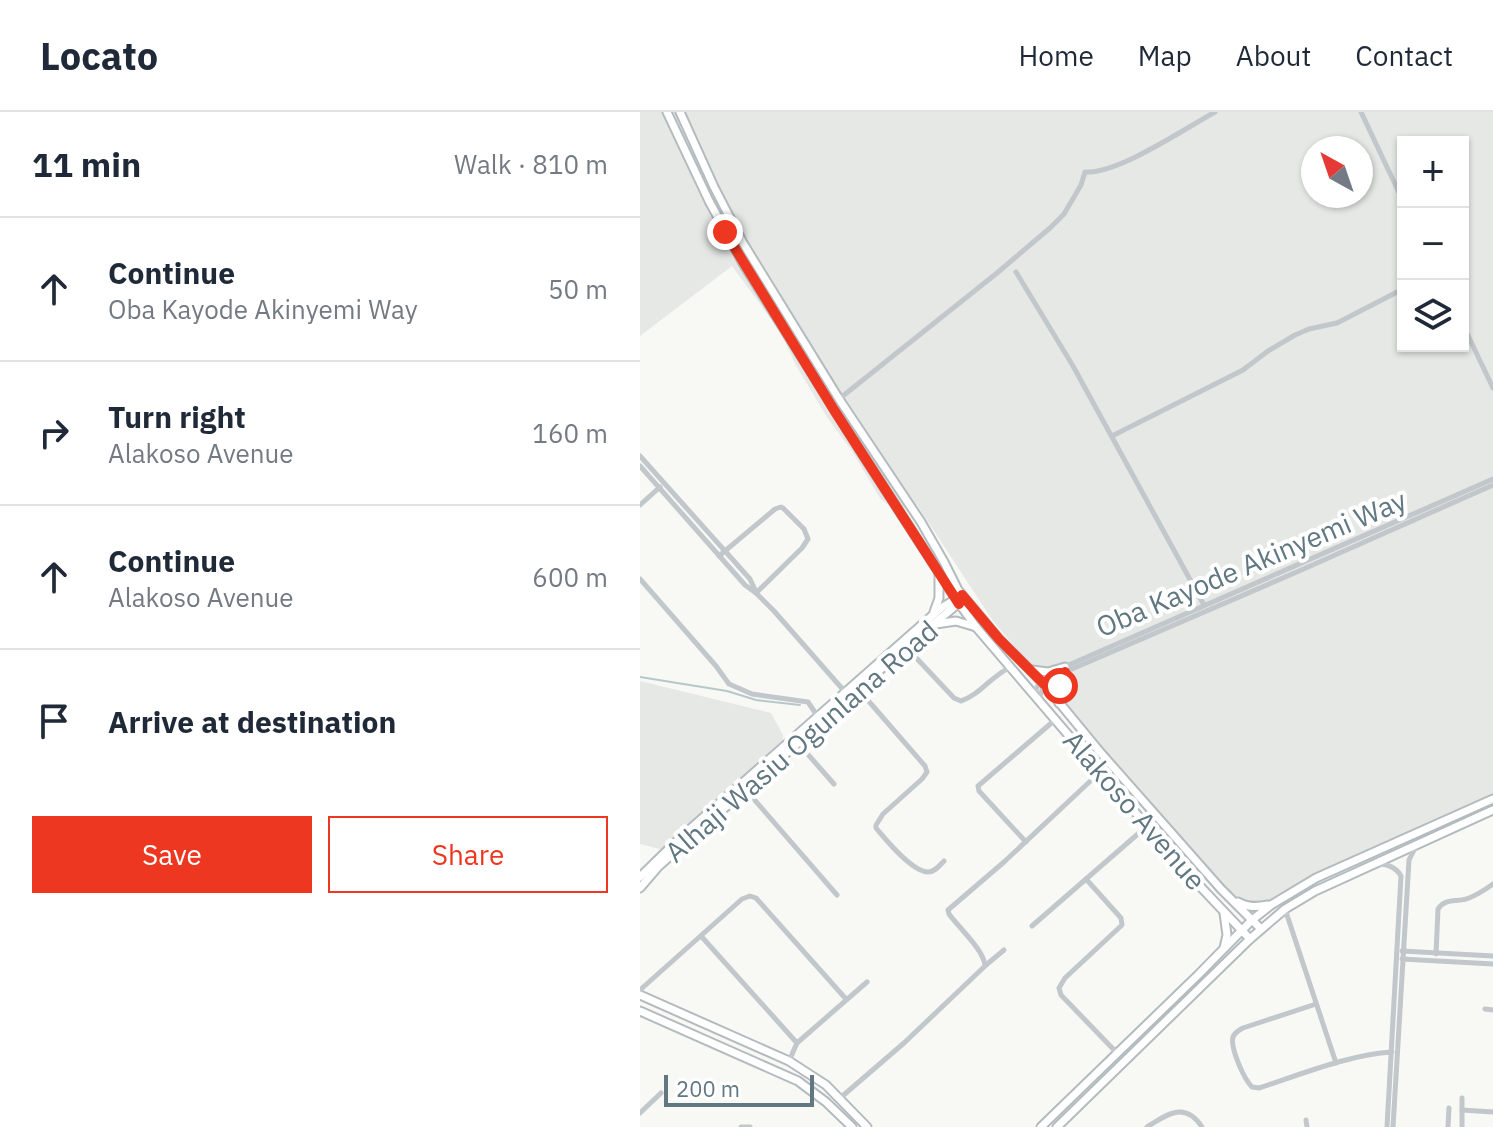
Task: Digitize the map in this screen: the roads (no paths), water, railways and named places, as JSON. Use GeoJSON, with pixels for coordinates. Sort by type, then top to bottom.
{"type":"FeatureCollection","features":[{"type":"Feature","properties":{"kind":"street","name":"Alakoso Avenue"},"geometry":{"type":"LineString","coordinates":[[667,112],[709,201],[744,265],[939,571],[959,597],[1042,683],[1231,899],[1261,929]]}},
{"type":"Feature","properties":{"kind":"street","name":"Alakoso Avenue"},"geometry":{"type":"LineString","coordinates":[[680,112],[743,243],[839,399],[921,522],[976,627],[1147,826],[1250,939]]}},
{"type":"Feature","properties":{"kind":"street"},"geometry":{"type":"LineString","coordinates":[[839,399],[1050,228],[1064,214],[1085,172],[1104,170],[1127,160],[1215,112]]}},
{"type":"Feature","properties":{"kind":"street"},"geometry":{"type":"LineString","coordinates":[[1361,112],[1397,188]]}},
{"type":"Feature","properties":{"kind":"street"},"geometry":{"type":"LineString","coordinates":[[679,134],[687,128]]}},
{"type":"Feature","properties":{"kind":"street"},"geometry":{"type":"LineString","coordinates":[[1016,272],[1055,334],[1204,605]]}},
{"type":"Feature","properties":{"kind":"street"},"geometry":{"type":"LineString","coordinates":[[1112,436],[1243,370],[1295,335],[1337,323],[1397,292]]}},
{"type":"Feature","properties":{"kind":"street"},"geometry":{"type":"LineString","coordinates":[[1469,338],[1493,388]]}},
{"type":"Feature","properties":{"kind":"street"},"geometry":{"type":"LineString","coordinates":[[640,456],[662,486],[722,553],[750,579],[756,593],[848,695]]}},
{"type":"Feature","properties":{"kind":"street"},"geometry":{"type":"LineString","coordinates":[[640,466],[662,486]]}},
{"type":"Feature","properties":{"kind":"street","name":"Oba Kayode Akinyemi Way"},"geometry":{"type":"LineString","coordinates":[[1042,683],[1065,669],[1204,605],[1493,482]]}},
{"type":"Feature","properties":{"kind":"street","name":"Oba Kayode Akinyemi Way"},"geometry":{"type":"LineString","coordinates":[[1065,669],[1299,571],[1493,482]]}},
{"type":"Feature","properties":{"kind":"street"},"geometry":{"type":"LineString","coordinates":[[640,505],[662,486]]}},
{"type":"Feature","properties":{"kind":"street"},"geometry":{"type":"LineString","coordinates":[[722,553],[778,507],[783,508],[804,529],[808,539],[806,543],[756,593]]}},
{"type":"Feature","properties":{"kind":"street"},"geometry":{"type":"LineString","coordinates":[[939,571],[939,598],[929,622],[950,621],[976,627]]}},
{"type":"Feature","properties":{"kind":"street"},"geometry":{"type":"LineString","coordinates":[[640,579],[729,684],[752,694],[808,702],[818,717]]}},
{"type":"Feature","properties":{"kind":"street","name":"Alhaji Wasiu Ogunlana Road"},"geometry":{"type":"LineString","coordinates":[[640,888],[671,855],[746,790],[818,717],[859,690],[906,647],[947,603],[959,597]]}},
{"type":"Feature","properties":{"kind":"street","name":"Alhaji Wasiu Ogunlana Road"},"geometry":{"type":"LineString","coordinates":[[640,877],[665,851],[796,741],[929,622]]}},
{"type":"Feature","properties":{"kind":"street"},"geometry":{"type":"LineString","coordinates":[[906,647],[954,698],[961,701],[1011,667]]}},
{"type":"Feature","properties":{"kind":"street"},"geometry":{"type":"LineString","coordinates":[[1017,658],[1033,671],[1065,669],[1059,690],[1059,705]]}},
{"type":"Feature","properties":{"kind":"street"},"geometry":{"type":"LineString","coordinates":[[1037,696],[1042,683]]}},
{"type":"Feature","properties":{"kind":"street"},"geometry":{"type":"LineString","coordinates":[[859,690],[927,772],[883,814],[876,828],[904,858],[926,872],[934,870],[944,861]]}},
{"type":"Feature","properties":{"kind":"street"},"geometry":{"type":"LineString","coordinates":[[1026,842],[979,791],[978,786],[1056,719]]}},
{"type":"Feature","properties":{"kind":"street"},"geometry":{"type":"LineString","coordinates":[[796,741],[834,784]]}},
{"type":"Feature","properties":{"kind":"street"},"geometry":{"type":"LineString","coordinates":[[985,966],[984,957],[948,910],[1100,772]]}},
{"type":"Feature","properties":{"kind":"street"},"geometry":{"type":"LineString","coordinates":[[746,790],[837,895]]}},
{"type":"Feature","properties":{"kind":"street"},"geometry":{"type":"LineString","coordinates":[[1041,1127],[1252,920],[1271,905],[1316,878],[1493,799]]}},
{"type":"Feature","properties":{"kind":"street"},"geometry":{"type":"LineString","coordinates":[[1057,1127],[1250,939],[1285,909],[1315,891],[1493,810]]}},
{"type":"Feature","properties":{"kind":"street"},"geometry":{"type":"LineString","coordinates":[[1032,926],[1147,826]]}},
{"type":"Feature","properties":{"kind":"street"},"geometry":{"type":"LineString","coordinates":[[1390,1127],[1400,955],[1409,860],[1416,846]]}},
{"type":"Feature","properties":{"kind":"street"},"geometry":{"type":"LineString","coordinates":[[1377,863],[1393,867],[1401,876],[1400,955],[1390,1127]]}},
{"type":"Feature","properties":{"kind":"street"},"geometry":{"type":"LineString","coordinates":[[1086,879],[1121,918],[1122,925],[1065,978],[1059,988],[1061,995],[1117,1053]]}},
{"type":"Feature","properties":{"kind":"street"},"geometry":{"type":"LineString","coordinates":[[1436,954],[1440,904],[1466,900],[1493,884]]}},
{"type":"Feature","properties":{"kind":"street"},"geometry":{"type":"LineString","coordinates":[[846,999],[756,898],[750,896],[742,899],[640,993],[789,1061],[826,1085],[867,1127]]}},
{"type":"Feature","properties":{"kind":"street"},"geometry":{"type":"LineString","coordinates":[[1231,899],[1256,907],[1271,905]]}},
{"type":"Feature","properties":{"kind":"street"},"geometry":{"type":"LineString","coordinates":[[1285,909],[1336,1063]]}},
{"type":"Feature","properties":{"kind":"street"},"geometry":{"type":"LineString","coordinates":[[1223,949],[1227,935],[1224,911]]}},
{"type":"Feature","properties":{"kind":"street"},"geometry":{"type":"LineString","coordinates":[[701,936],[797,1043]]}},
{"type":"Feature","properties":{"kind":"street"},"geometry":{"type":"LineString","coordinates":[[839,1099],[1004,950]]}},
{"type":"Feature","properties":{"kind":"street"},"geometry":{"type":"LineString","coordinates":[[1400,955],[1493,956]]}},
{"type":"Feature","properties":{"kind":"street"},"geometry":{"type":"LineString","coordinates":[[1400,955],[1493,964]]}},
{"type":"Feature","properties":{"kind":"street"},"geometry":{"type":"LineString","coordinates":[[789,1061],[797,1043],[867,982]]}},
{"type":"Feature","properties":{"kind":"street"},"geometry":{"type":"LineString","coordinates":[[1316,1004],[1236,1032],[1233,1043],[1243,1075],[1252,1087],[1259,1088],[1336,1063],[1392,1052]]}},
{"type":"Feature","properties":{"kind":"street"},"geometry":{"type":"LineString","coordinates":[[1485,1009],[1493,1010]]}},
{"type":"Feature","properties":{"kind":"street"},"geometry":{"type":"LineString","coordinates":[[640,1011],[798,1081],[852,1127]]}},
{"type":"Feature","properties":{"kind":"street"},"geometry":{"type":"LineString","coordinates":[[1138,1033],[1145,1042]]}},
{"type":"Feature","properties":{"kind":"street"},"geometry":{"type":"LineString","coordinates":[[640,1113],[661,1093]]}},
{"type":"Feature","properties":{"kind":"street"},"geometry":{"type":"LineString","coordinates":[[1462,1098],[1462,1127]]}},
{"type":"Feature","properties":{"kind":"street"},"geometry":{"type":"LineString","coordinates":[[1448,1127],[1449,1108]]}},
{"type":"Feature","properties":{"kind":"street"},"geometry":{"type":"LineString","coordinates":[[1462,1110],[1493,1112]]}},
{"type":"Feature","properties":{"kind":"street"},"geometry":{"type":"LineString","coordinates":[[1147,1127],[1166,1114],[1184,1112],[1197,1119],[1202,1127]]}},
{"type":"Feature","properties":{"kind":"street"},"geometry":{"type":"LineString","coordinates":[[741,1127],[750,1127]]}},
{"type":"Feature","properties":{"kind":"waterway"},"geometry":{"type":"LineString","coordinates":[[640,677],[727,691],[756,700],[800,705]]}}]}
